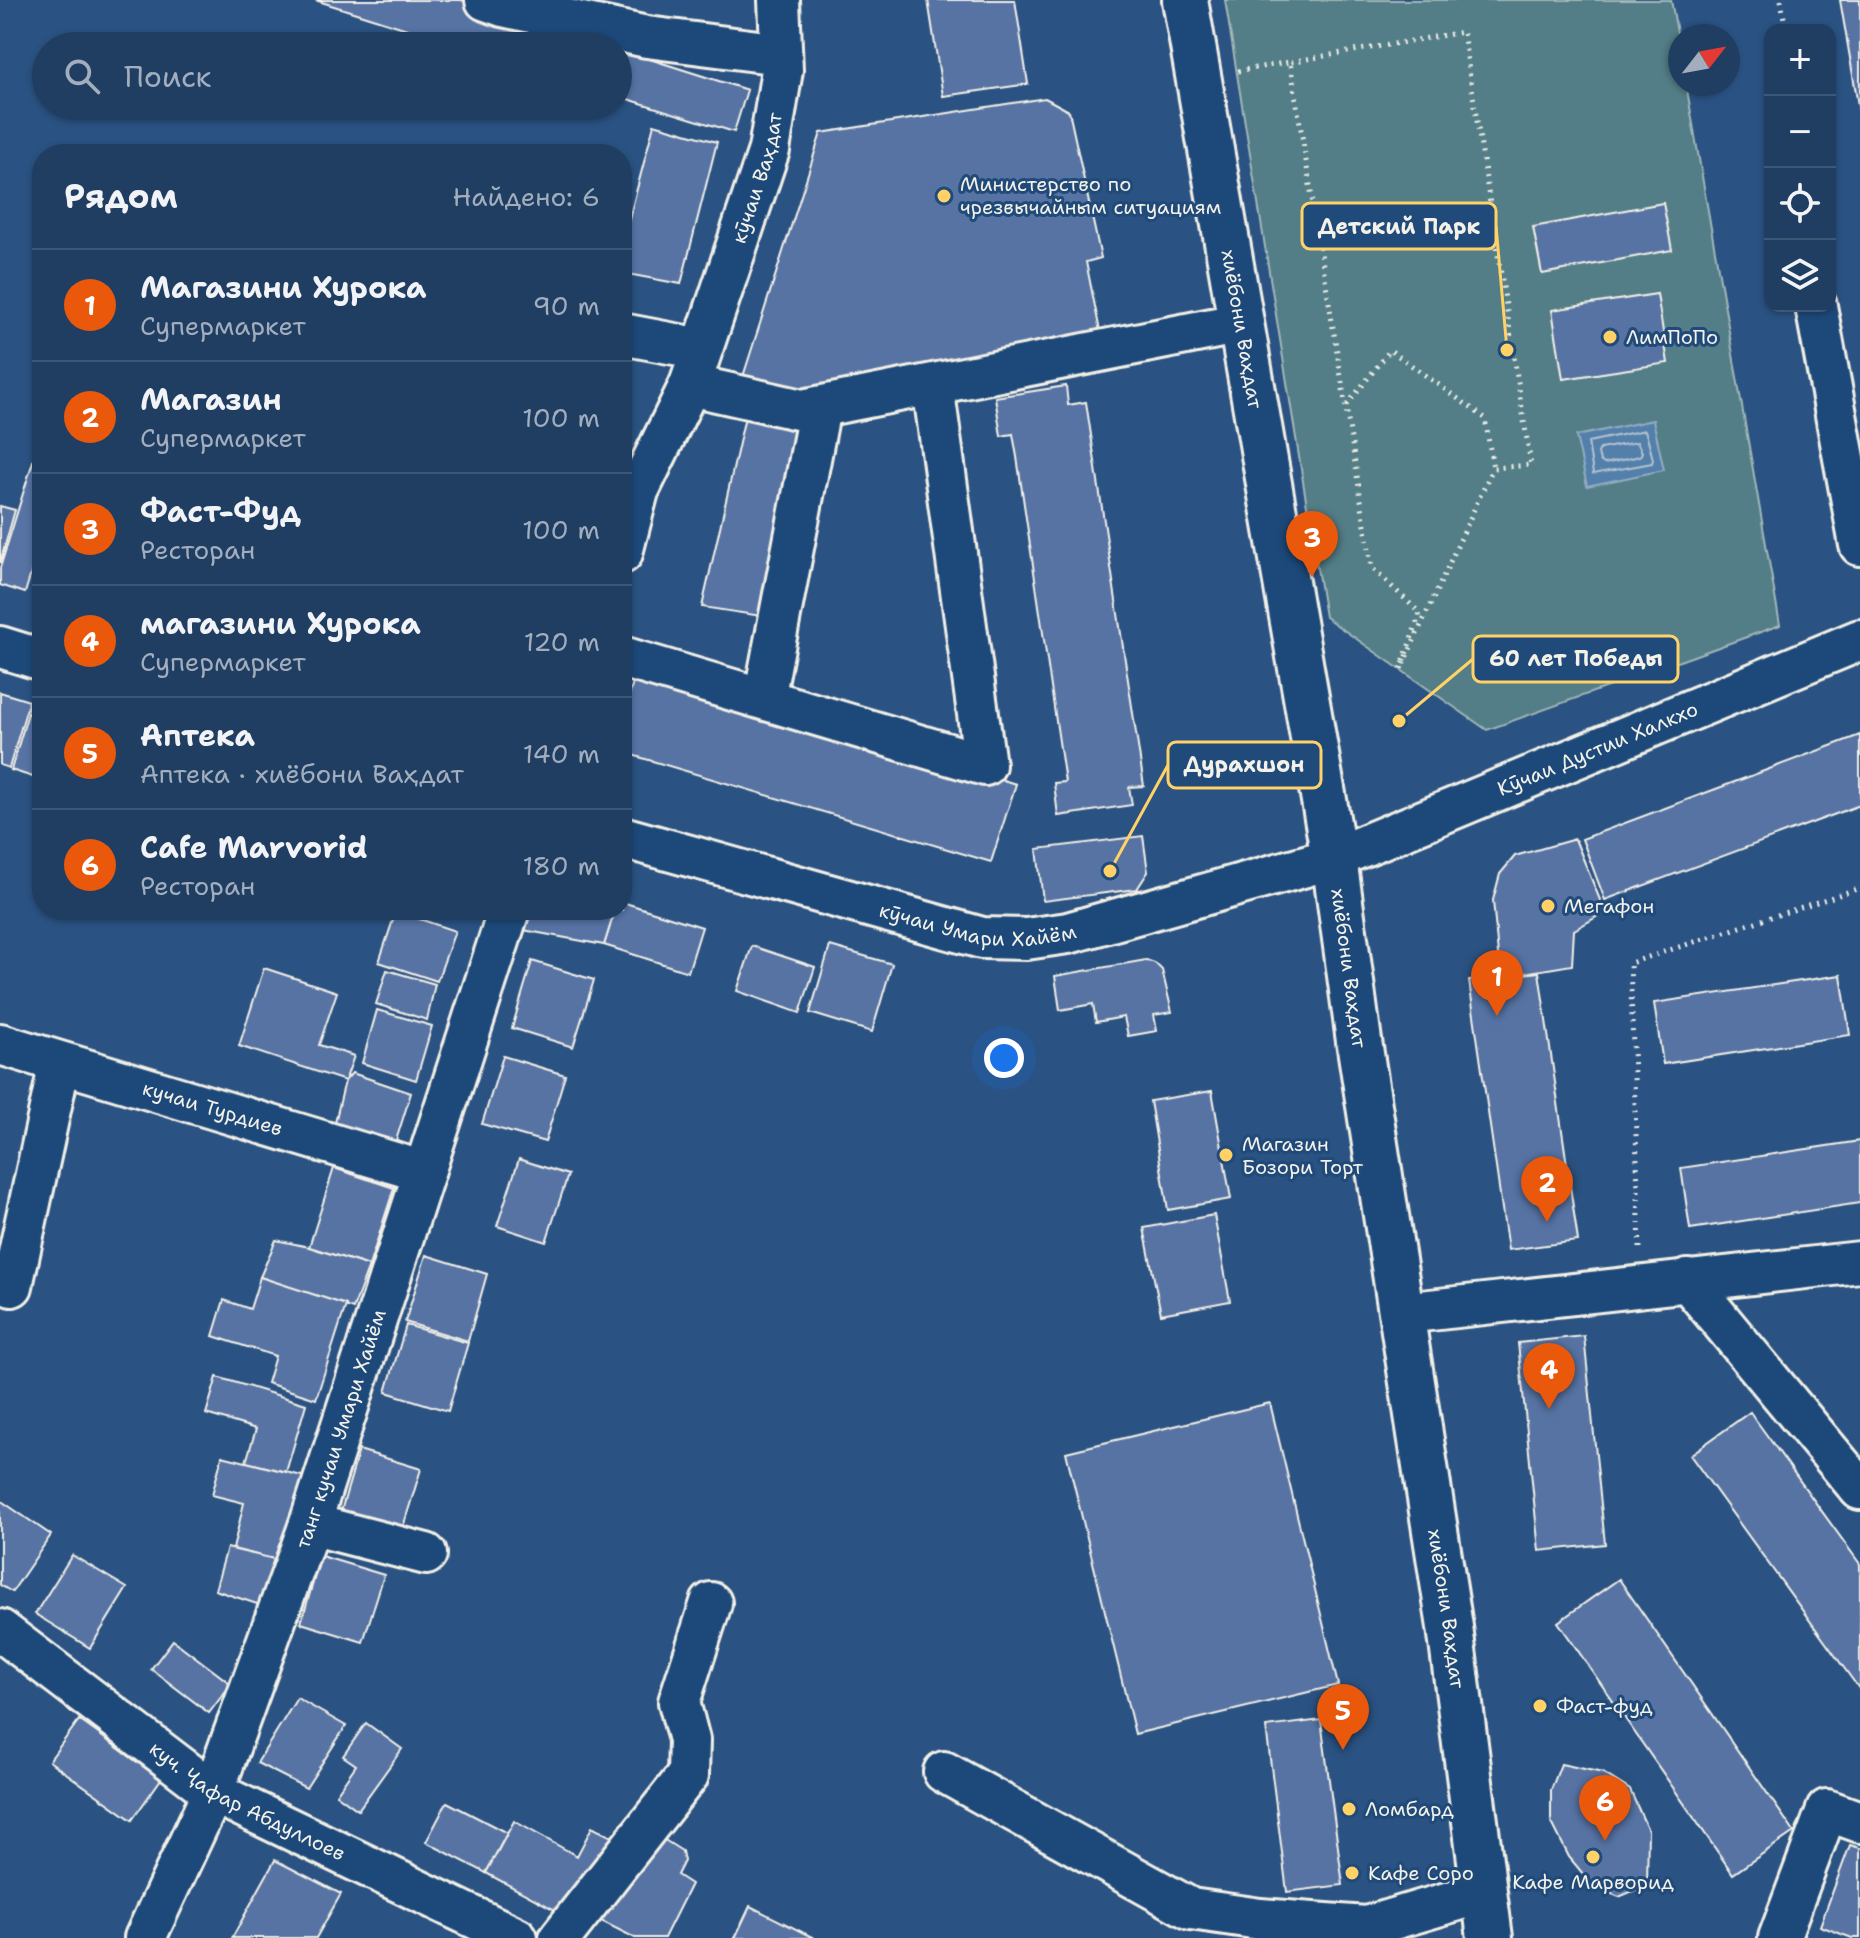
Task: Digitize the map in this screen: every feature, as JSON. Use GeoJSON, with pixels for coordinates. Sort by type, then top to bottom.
{"type":"FeatureCollection","features":[{"type":"Feature","properties":{"kind":"main road","name":"хиёбони Ваҳдат"},"geometry":{"type":"LineString","coordinates":[[1185,0],[1334,858],[1359,1041],[1450,1627],[1490,1938]]}},
{"type":"Feature","properties":{"kind":"street"},"geometry":{"type":"LineString","coordinates":[[486,0],[624,32]]}},
{"type":"Feature","properties":{"kind":"street","name":"кӯчаи Ваҳдат"},"geometry":{"type":"LineString","coordinates":[[696,367],[769,150],[782,70],[779,0]]}},
{"type":"Feature","properties":{"kind":"street"},"geometry":{"type":"LineString","coordinates":[[632,34],[781,54]]}},
{"type":"Feature","properties":{"kind":"street"},"geometry":{"type":"LineString","coordinates":[[1817,312],[1860,545]]}},
{"type":"Feature","properties":{"kind":"street"},"geometry":{"type":"LineString","coordinates":[[632,338],[802,410],[1242,323]]}},
{"type":"Feature","properties":{"kind":"street"},"geometry":{"type":"LineString","coordinates":[[632,514],[638,491],[696,367]]}},
{"type":"Feature","properties":{"kind":"street"},"geometry":{"type":"LineString","coordinates":[[632,660],[985,765],[933,385]]}},
{"type":"Feature","properties":{"kind":"street"},"geometry":{"type":"LineString","coordinates":[[764,699],[820,407]]}},
{"type":"Feature","properties":{"kind":"street","name":"Кӯчаи Дустии Халкхо"},"geometry":{"type":"LineString","coordinates":[[1334,858],[1860,640]]}},
{"type":"Feature","properties":{"kind":"street"},"geometry":{"type":"LineString","coordinates":[[0,647],[32,657]]}},
{"type":"Feature","properties":{"kind":"street","name":"кӯчаи Умари Хайём"},"geometry":{"type":"LineString","coordinates":[[632,840],[982,938],[1026,939],[1068,933],[1334,858]]}},
{"type":"Feature","properties":{"kind":"street","name":"танг кучаи Умари Хайём"},"geometry":{"type":"LineString","coordinates":[[145,1938],[213,1792],[310,1524],[506,920]]}},
{"type":"Feature","properties":{"kind":"street","name":"кучаи Турдиев"},"geometry":{"type":"LineString","coordinates":[[0,1044],[424,1172]]}},
{"type":"Feature","properties":{"kind":"street"},"geometry":{"type":"LineString","coordinates":[[12,1286],[60,1063]]}},
{"type":"Feature","properties":{"kind":"street"},"geometry":{"type":"LineString","coordinates":[[1403,1313],[1860,1262]]}},
{"type":"Feature","properties":{"kind":"street"},"geometry":{"type":"LineString","coordinates":[[1687,1280],[1860,1489]]}},
{"type":"Feature","properties":{"kind":"street"},"geometry":{"type":"LineString","coordinates":[[310,1524],[426,1554]]}},
{"type":"Feature","properties":{"kind":"street"},"geometry":{"type":"LineString","coordinates":[[560,1938],[688,1775],[689,1740],[679,1702],[711,1603]]}},
{"type":"Feature","properties":{"kind":"street","name":"куч. Ҷафар Абдуллоев"},"geometry":{"type":"LineString","coordinates":[[0,1630],[213,1792],[517,1938]]}},
{"type":"Feature","properties":{"kind":"street"},"geometry":{"type":"LineString","coordinates":[[944,1772],[1191,1909],[1260,1919],[1366,1927],[1484,1892]]}},
{"type":"Feature","properties":{"kind":"street"},"geometry":{"type":"LineString","coordinates":[[1779,1938],[1827,1810],[1860,1822]]}},
{"type":"Feature","properties":{"kind":"path"},"geometry":{"type":"LineString","coordinates":[[1781,0],[1785,24]]}},
{"type":"Feature","properties":{"kind":"path"},"geometry":{"type":"LineString","coordinates":[[1237,71],[1463,32],[1531,465],[1493,468]]}},
{"type":"Feature","properties":{"kind":"path"},"geometry":{"type":"LineString","coordinates":[[1290,62],[1372,568],[1420,613],[1401,669],[1493,468],[1485,418],[1390,350],[1346,406]]}},
{"type":"Feature","properties":{"kind":"path"},"geometry":{"type":"LineString","coordinates":[[1641,1285],[1630,963],[1860,888]]}},
{"type":"Feature","properties":{"kind":"green space"},"geometry":{"type":"Polygon","coordinates":[[[1225,0],[1671,0],[1675,24],[1668,24],[1668,96],[1688,96],[1780,625],[1487,730],[1325,617],[1225,0]]]}},
{"type":"Feature","properties":{"kind":"water"},"geometry":{"type":"Polygon","coordinates":[[[1653,420],[1664,470],[1587,486],[1576,436],[1653,420]]]}},
{"type":"Feature","properties":{"kind":"building"},"geometry":{"type":"Polygon","coordinates":[[[315,0],[461,0],[563,32],[417,32],[315,0]]]}},
{"type":"Feature","properties":{"kind":"building"},"geometry":{"type":"Polygon","coordinates":[[[928,0],[1015,0],[1028,84],[943,96],[928,0]]]}},
{"type":"Feature","properties":{"kind":"building"},"geometry":{"type":"Polygon","coordinates":[[[1840,0],[1860,0],[1860,118],[1855,87],[1840,0]]]}},
{"type":"Feature","properties":{"kind":"building"},"geometry":{"type":"Polygon","coordinates":[[[632,53],[747,90],[734,132],[632,100],[632,53]]]}},
{"type":"Feature","properties":{"kind":"building","name":"Министерство по чрезвычайным ситуациям"},"geometry":{"type":"Polygon","coordinates":[[[1045,98],[1069,111],[1101,258],[1086,262],[1102,341],[783,400],[740,386],[821,133],[1045,98]]]}},
{"type":"Feature","properties":{"kind":"building"},"geometry":{"type":"Polygon","coordinates":[[[654,124],[717,142],[681,284],[632,275],[632,208],[654,124]]]}},
{"type":"Feature","properties":{"kind":"building"},"geometry":{"type":"Polygon","coordinates":[[[1663,203],[1672,250],[1542,274],[1533,227],[1663,203]]]}},
{"type":"Feature","properties":{"kind":"building","name":"ЛимПоПо"},"geometry":{"type":"Polygon","coordinates":[[[1657,294],[1668,363],[1563,379],[1552,310],[1657,294]]]}},
{"type":"Feature","properties":{"kind":"building"},"geometry":{"type":"Polygon","coordinates":[[[1066,386],[1068,405],[1086,402],[1144,786],[1129,787],[1132,805],[1058,816],[1054,783],[1065,782],[1017,457],[1013,434],[1001,436],[995,397],[1066,386]]]}},
{"type":"Feature","properties":{"kind":"building"},"geometry":{"type":"Polygon","coordinates":[[[746,412],[813,426],[774,618],[702,607],[746,412]]]}},
{"type":"Feature","properties":{"kind":"building"},"geometry":{"type":"Polygon","coordinates":[[[32,464],[32,570],[25,593],[0,585],[0,568],[32,464]]]}},
{"type":"Feature","properties":{"kind":"building"},"geometry":{"type":"Polygon","coordinates":[[[0,506],[15,510],[0,563],[0,506]]]}},
{"type":"Feature","properties":{"kind":"building"},"geometry":{"type":"Polygon","coordinates":[[[637,671],[1016,784],[991,862],[632,755],[632,686],[637,671]]]}},
{"type":"Feature","properties":{"kind":"building"},"geometry":{"type":"Polygon","coordinates":[[[0,692],[29,701],[9,768],[0,765],[0,692]]]}},
{"type":"Feature","properties":{"kind":"building"},"geometry":{"type":"Polygon","coordinates":[[[31,703],[32,703],[32,777],[11,770],[31,703]]]}},
{"type":"Feature","properties":{"kind":"building"},"geometry":{"type":"Polygon","coordinates":[[[1860,735],[1860,805],[1605,900],[1582,839],[1860,735]]]}},
{"type":"Feature","properties":{"kind":"building"},"geometry":{"type":"Polygon","coordinates":[[[1143,836],[1148,872],[1137,889],[1043,901],[1037,849],[1143,836]]]}},
{"type":"Feature","properties":{"kind":"building","name":"Мегафон"},"geometry":{"type":"Polygon","coordinates":[[[1575,839],[1605,912],[1574,930],[1572,965],[1500,977],[1493,900],[1500,874],[1515,856],[1575,839]]]}},
{"type":"Feature","properties":{"kind":"building"},"geometry":{"type":"Polygon","coordinates":[[[632,905],[702,927],[688,972],[604,945],[612,920],[632,920],[632,905]]]}},
{"type":"Feature","properties":{"kind":"building"},"geometry":{"type":"Polygon","coordinates":[[[393,920],[423,920],[455,931],[437,981],[379,962],[393,920]]]}},
{"type":"Feature","properties":{"kind":"building"},"geometry":{"type":"Polygon","coordinates":[[[526,920],[612,920],[604,945],[523,930],[526,920]]]}},
{"type":"Feature","properties":{"kind":"building"},"geometry":{"type":"Polygon","coordinates":[[[752,946],[815,967],[800,1013],[737,991],[752,946]]]}},
{"type":"Feature","properties":{"kind":"building"},"geometry":{"type":"Polygon","coordinates":[[[830,946],[892,964],[872,1032],[810,1013],[830,946]]]}},
{"type":"Feature","properties":{"kind":"building"},"geometry":{"type":"Polygon","coordinates":[[[1146,960],[1162,970],[1172,1012],[1154,1015],[1157,1031],[1128,1036],[1124,1017],[1096,1022],[1093,1004],[1060,1010],[1055,976],[1146,960]]]}},
{"type":"Feature","properties":{"kind":"building"},"geometry":{"type":"Polygon","coordinates":[[[532,961],[594,980],[573,1047],[512,1028],[532,961]]]}},
{"type":"Feature","properties":{"kind":"building"},"geometry":{"type":"Polygon","coordinates":[[[264,968],[337,992],[319,1045],[354,1056],[345,1081],[239,1046],[264,968]]]}},
{"type":"Feature","properties":{"kind":"building"},"geometry":{"type":"Polygon","coordinates":[[[387,970],[435,984],[427,1020],[376,1004],[387,970]]]}},
{"type":"Feature","properties":{"kind":"building"},"geometry":{"type":"Polygon","coordinates":[[[1539,972],[1578,1241],[1508,1250],[1469,981],[1539,972]]]}},
{"type":"Feature","properties":{"kind":"building"},"geometry":{"type":"Polygon","coordinates":[[[1841,975],[1850,1035],[1663,1064],[1654,1003],[1841,975]]]}},
{"type":"Feature","properties":{"kind":"building"},"geometry":{"type":"Polygon","coordinates":[[[377,1010],[432,1026],[416,1080],[362,1063],[377,1010]]]}},
{"type":"Feature","properties":{"kind":"building"},"geometry":{"type":"Polygon","coordinates":[[[503,1056],[565,1075],[545,1142],[482,1124],[503,1056]]]}},
{"type":"Feature","properties":{"kind":"building"},"geometry":{"type":"Polygon","coordinates":[[[352,1073],[411,1093],[393,1150],[333,1131],[345,1081],[352,1073]]]}},
{"type":"Feature","properties":{"kind":"building"},"geometry":{"type":"Polygon","coordinates":[[[1212,1091],[1231,1199],[1168,1210],[1150,1101],[1212,1091]]]}},
{"type":"Feature","properties":{"kind":"building"},"geometry":{"type":"Polygon","coordinates":[[[1860,1141],[1860,1203],[1690,1229],[1681,1168],[1860,1141]]]}},
{"type":"Feature","properties":{"kind":"building"},"geometry":{"type":"Polygon","coordinates":[[[519,1159],[568,1175],[546,1242],[497,1226],[519,1159]]]}},
{"type":"Feature","properties":{"kind":"building"},"geometry":{"type":"Polygon","coordinates":[[[334,1168],[394,1188],[369,1266],[309,1247],[334,1168]]]}},
{"type":"Feature","properties":{"kind":"building"},"geometry":{"type":"Polygon","coordinates":[[[1214,1215],[1230,1301],[1161,1314],[1144,1228],[1214,1215]]]}},
{"type":"Feature","properties":{"kind":"building"},"geometry":{"type":"Polygon","coordinates":[[[276,1240],[369,1266],[353,1309],[260,1277],[276,1240]]]}},
{"type":"Feature","properties":{"kind":"building"},"geometry":{"type":"Polygon","coordinates":[[[426,1255],[487,1274],[468,1341],[405,1322],[426,1255]]]}},
{"type":"Feature","properties":{"kind":"building"},"geometry":{"type":"Polygon","coordinates":[[[260,1277],[346,1305],[316,1399],[267,1383],[275,1356],[213,1336],[224,1300],[250,1309],[260,1277]]]}},
{"type":"Feature","properties":{"kind":"building"},"geometry":{"type":"Polygon","coordinates":[[[406,1325],[468,1343],[448,1411],[386,1392],[406,1325]]]}},
{"type":"Feature","properties":{"kind":"building"},"geometry":{"type":"Polygon","coordinates":[[[1584,1336],[1605,1544],[1539,1551],[1518,1343],[1584,1336]]]}},
{"type":"Feature","properties":{"kind":"building"},"geometry":{"type":"Polygon","coordinates":[[[217,1377],[306,1404],[286,1472],[246,1462],[256,1429],[206,1414],[217,1377]]]}},
{"type":"Feature","properties":{"kind":"building"},"geometry":{"type":"Polygon","coordinates":[[[1270,1403],[1338,1685],[1135,1734],[1066,1452],[1270,1403]]]}},
{"type":"Feature","properties":{"kind":"building"},"geometry":{"type":"Polygon","coordinates":[[[1750,1412],[1860,1564],[1860,1690],[1690,1455],[1750,1412]]]}},
{"type":"Feature","properties":{"kind":"building"},"geometry":{"type":"Polygon","coordinates":[[[359,1450],[421,1469],[400,1537],[339,1518],[359,1450]]]}},
{"type":"Feature","properties":{"kind":"building"},"geometry":{"type":"Polygon","coordinates":[[[222,1456],[306,1477],[284,1562],[233,1549],[244,1503],[212,1495],[222,1456]]]}},
{"type":"Feature","properties":{"kind":"building"},"geometry":{"type":"Polygon","coordinates":[[[0,1500],[51,1535],[12,1592],[0,1585],[0,1500]]]}},
{"type":"Feature","properties":{"kind":"building"},"geometry":{"type":"Polygon","coordinates":[[[227,1548],[274,1559],[260,1605],[215,1590],[227,1548]]]}},
{"type":"Feature","properties":{"kind":"building"},"geometry":{"type":"Polygon","coordinates":[[[72,1555],[127,1588],[90,1648],[35,1614],[72,1555]]]}},
{"type":"Feature","properties":{"kind":"building"},"geometry":{"type":"Polygon","coordinates":[[[321,1556],[384,1575],[363,1642],[301,1623],[321,1556]]]}},
{"type":"Feature","properties":{"kind":"building"},"geometry":{"type":"Polygon","coordinates":[[[1619,1579],[1794,1832],[1733,1874],[1558,1622],[1619,1579]]]}},
{"type":"Feature","properties":{"kind":"building"},"geometry":{"type":"Polygon","coordinates":[[[173,1640],[231,1684],[209,1713],[151,1669],[173,1640]]]}},
{"type":"Feature","properties":{"kind":"building"},"geometry":{"type":"Polygon","coordinates":[[[297,1698],[346,1726],[306,1788],[257,1763],[297,1698]]]}},
{"type":"Feature","properties":{"kind":"building"},"geometry":{"type":"Polygon","coordinates":[[[79,1720],[161,1779],[132,1820],[49,1761],[79,1720]]]}},
{"type":"Feature","properties":{"kind":"building"},"geometry":{"type":"Polygon","coordinates":[[[1321,1720],[1343,1885],[1287,1892],[1266,1727],[1321,1720]]]}},
{"type":"Feature","properties":{"kind":"building"},"geometry":{"type":"Polygon","coordinates":[[[366,1723],[402,1749],[358,1810],[336,1794],[356,1765],[343,1756],[366,1723]]]}},
{"type":"Feature","properties":{"kind":"building"},"geometry":{"type":"Polygon","coordinates":[[[1561,1764],[1603,1773],[1630,1790],[1648,1830],[1647,1885],[1619,1897],[1593,1886],[1569,1857],[1551,1821],[1551,1790],[1561,1764]]]}},
{"type":"Feature","properties":{"kind":"building"},"geometry":{"type":"Polygon","coordinates":[[[447,1802],[507,1833],[486,1873],[426,1842],[447,1802]]]}},
{"type":"Feature","properties":{"kind":"building"},"geometry":{"type":"Polygon","coordinates":[[[514,1821],[577,1856],[592,1827],[612,1837],[568,1917],[486,1873],[514,1821]]]}},
{"type":"Feature","properties":{"kind":"building"},"geometry":{"type":"Polygon","coordinates":[[[663,1839],[682,1851],[684,1861],[677,1875],[691,1884],[664,1938],[635,1938],[591,1916],[656,1842],[663,1839]]]}},
{"type":"Feature","properties":{"kind":"building"},"geometry":{"type":"Polygon","coordinates":[[[1850,1845],[1860,1848],[1860,1938],[1820,1926],[1850,1845]]]}},
{"type":"Feature","properties":{"kind":"building"},"geometry":{"type":"Polygon","coordinates":[[[275,1860],[341,1894],[316,1938],[232,1938],[275,1860]]]}},
{"type":"Feature","properties":{"kind":"building"},"geometry":{"type":"Polygon","coordinates":[[[750,1906],[814,1938],[735,1938],[750,1906]]]}},
{"type":"Feature","properties":{"kind":"place","name":"Министерство по чрезвычайным ситуациям"},"geometry":{"type":"Point","coordinates":[944,196]}},
{"type":"Feature","properties":{"kind":"place","name":"ЛимПоПо"},"geometry":{"type":"Point","coordinates":[1610,337]}},
{"type":"Feature","properties":{"kind":"place","name":"Детский Парк"},"geometry":{"type":"Point","coordinates":[1507,350]}},
{"type":"Feature","properties":{"kind":"place","name":"Фаст-Фуд"},"geometry":{"type":"Point","coordinates":[1312,577]}},
{"type":"Feature","properties":{"kind":"place","name":"60 лет Победы"},"geometry":{"type":"Point","coordinates":[1399,721]}},
{"type":"Feature","properties":{"kind":"place","name":"Дурахшон"},"geometry":{"type":"Point","coordinates":[1110,871]}},
{"type":"Feature","properties":{"kind":"place","name":"Мегафон"},"geometry":{"type":"Point","coordinates":[1548,906]}},
{"type":"Feature","properties":{"kind":"place","name":"Магазини Хурока"},"geometry":{"type":"Point","coordinates":[1497,1016]}},
{"type":"Feature","properties":{"kind":"place","name":"Магазин Бозори Торт"},"geometry":{"type":"Point","coordinates":[1226,1155]}},
{"type":"Feature","properties":{"kind":"place","name":"Магазин"},"geometry":{"type":"Point","coordinates":[1547,1222]}},
{"type":"Feature","properties":{"kind":"place","name":"магазини Хурока"},"geometry":{"type":"Point","coordinates":[1549,1409]}},
{"type":"Feature","properties":{"kind":"place","name":"Фаст-фуд"},"geometry":{"type":"Point","coordinates":[1540,1706]}},
{"type":"Feature","properties":{"kind":"place","name":"Аптека"},"geometry":{"type":"Point","coordinates":[1343,1750]}},
{"type":"Feature","properties":{"kind":"place","name":"Ломбард"},"geometry":{"type":"Point","coordinates":[1349,1809]}},
{"type":"Feature","properties":{"kind":"place","name":"Cafe Marvorid"},"geometry":{"type":"Point","coordinates":[1605,1841]}},
{"type":"Feature","properties":{"kind":"place","name":"Кафе Марворид"},"geometry":{"type":"Point","coordinates":[1593,1857]}},
{"type":"Feature","properties":{"kind":"place","name":"Кафе Соро"},"geometry":{"type":"Point","coordinates":[1352,1873]}}]}
